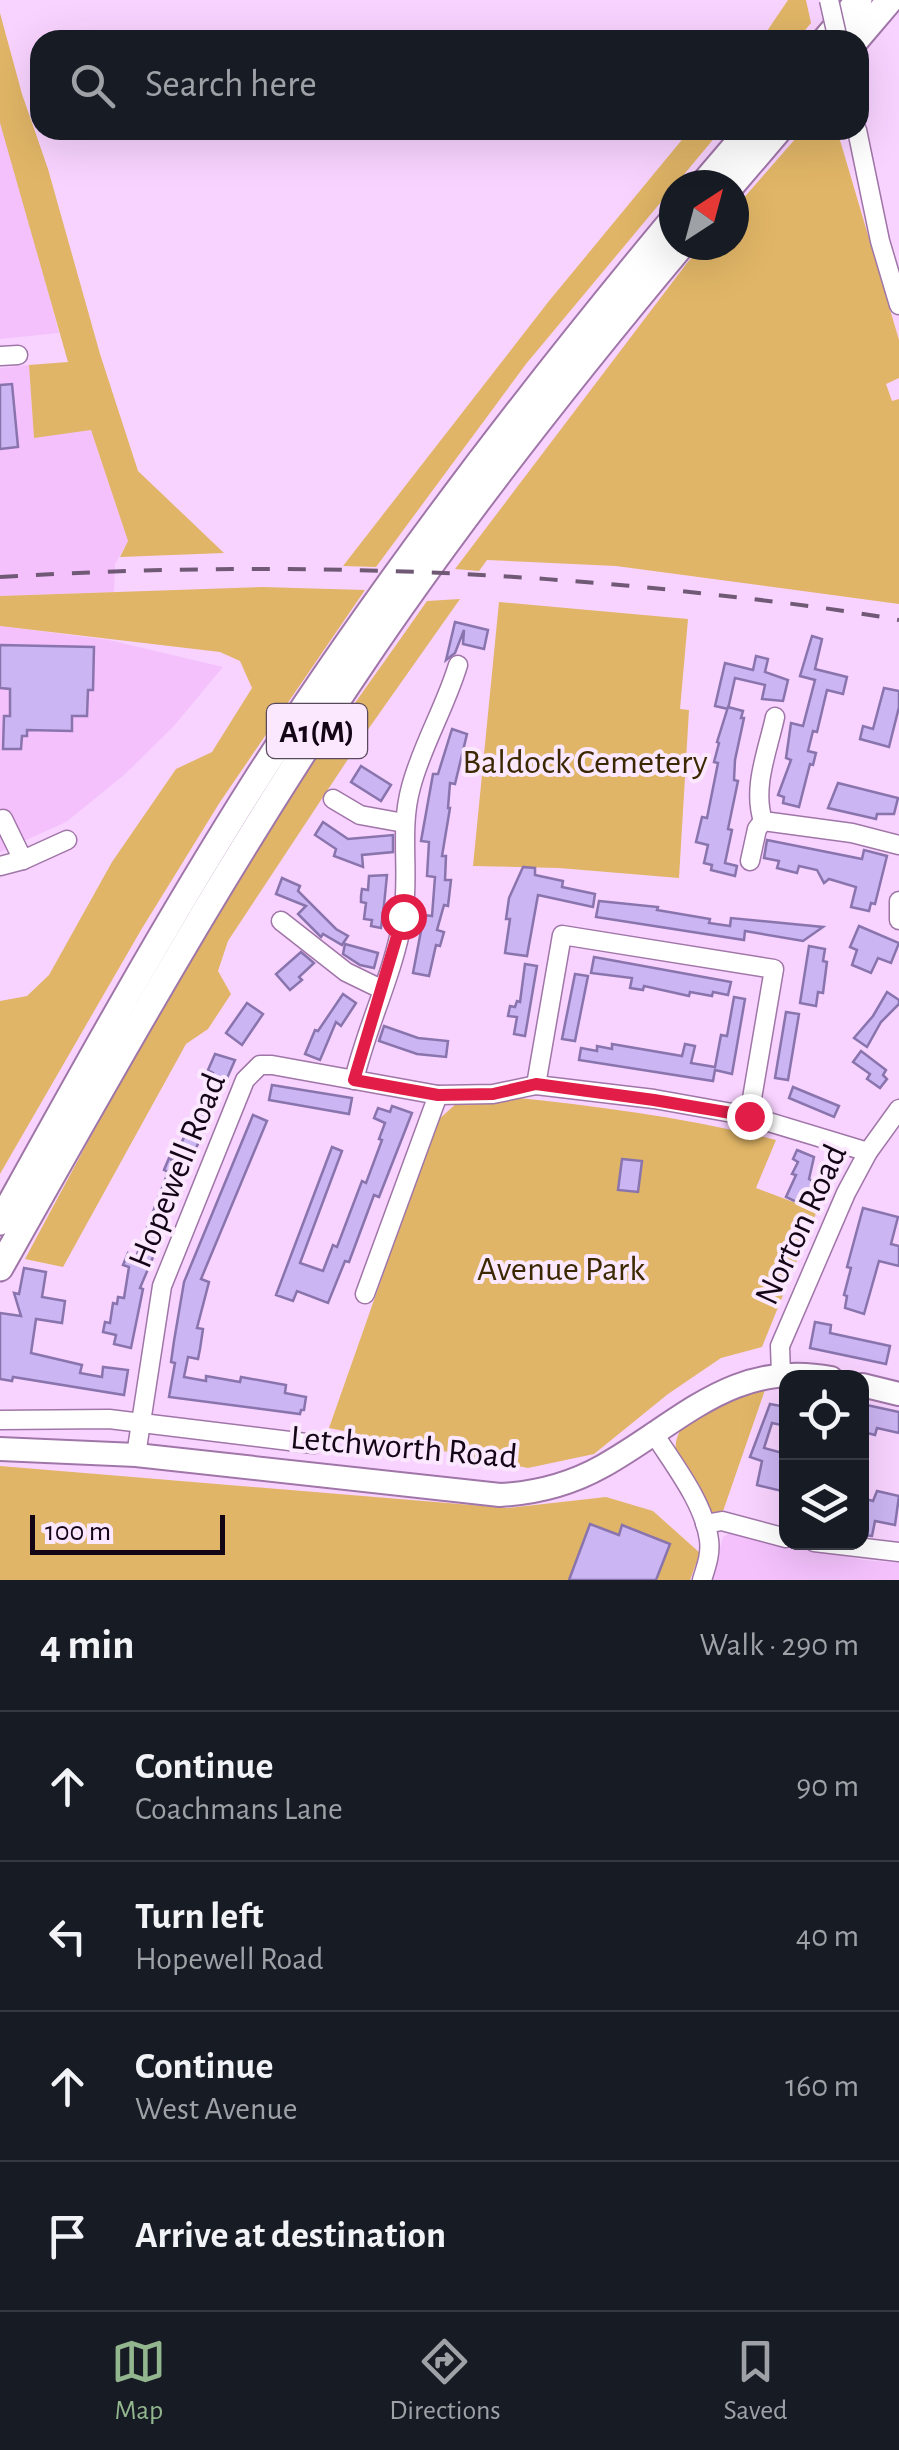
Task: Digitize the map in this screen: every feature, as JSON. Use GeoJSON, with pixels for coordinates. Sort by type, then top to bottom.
{"type":"FeatureCollection","features":[{"type":"Feature","properties":{"kind":"highway"},"geometry":{"type":"LineString","coordinates":[[834,30],[859,0]]}},
{"type":"Feature","properties":{"kind":"highway"},"geometry":{"type":"LineString","coordinates":[[864,30],[890,0]]}},
{"type":"Feature","properties":{"kind":"highway"},"geometry":{"type":"LineString","coordinates":[[715,170],[740,140]]}},
{"type":"Feature","properties":{"kind":"highway"},"geometry":{"type":"LineString","coordinates":[[745,170],[770,140]]}},
{"type":"Feature","properties":{"kind":"highway","name":"A1(M)"},"geometry":{"type":"LineString","coordinates":[[0,1222],[175,911],[342,650],[436,516],[659,236]]}},
{"type":"Feature","properties":{"kind":"highway","name":"A1(M)"},"geometry":{"type":"LineString","coordinates":[[4,1262],[195,924],[362,662],[522,444],[670,260]]}},
{"type":"Feature","properties":{"kind":"main road","name":"Letchworth Road"},"geometry":{"type":"LineString","coordinates":[[0,1449],[136,1455],[500,1495],[551,1488],[576,1479],[720,1391],[779,1375]]}},
{"type":"Feature","properties":{"kind":"main road"},"geometry":{"type":"LineString","coordinates":[[869,1386],[898,1389]]}},
{"type":"Feature","properties":{"kind":"street"},"geometry":{"type":"LineString","coordinates":[[829,0],[836,30]]}},
{"type":"Feature","properties":{"kind":"street"},"geometry":{"type":"LineString","coordinates":[[859,140],[880,241],[899,304]]}},
{"type":"Feature","properties":{"kind":"street"},"geometry":{"type":"LineString","coordinates":[[354,1080],[403,916],[404,823],[412,783],[458,665]]}},
{"type":"Feature","properties":{"kind":"street"},"geometry":{"type":"LineString","coordinates":[[763,821],[758,809],[760,782],[775,717]]}},
{"type":"Feature","properties":{"kind":"street"},"geometry":{"type":"LineString","coordinates":[[333,800],[360,815],[404,823]]}},
{"type":"Feature","properties":{"kind":"street"},"geometry":{"type":"LineString","coordinates":[[3,819],[22,860]]}},
{"type":"Feature","properties":{"kind":"street"},"geometry":{"type":"LineString","coordinates":[[763,821],[852,833],[899,845]]}},
{"type":"Feature","properties":{"kind":"street"},"geometry":{"type":"LineString","coordinates":[[750,861],[757,829],[763,821]]}},
{"type":"Feature","properties":{"kind":"street"},"geometry":{"type":"LineString","coordinates":[[0,866],[66,840]]}},
{"type":"Feature","properties":{"kind":"street"},"geometry":{"type":"LineString","coordinates":[[899,902],[899,920]]}},
{"type":"Feature","properties":{"kind":"street"},"geometry":{"type":"LineString","coordinates":[[282,922],[346,972],[382,988]]}},
{"type":"Feature","properties":{"kind":"street"},"geometry":{"type":"LineString","coordinates":[[536,1084],[562,936],[774,969],[749,1116]]}},
{"type":"Feature","properties":{"kind":"street","name":"Hopewell Road"},"geometry":{"type":"LineString","coordinates":[[138,1422],[162,1286],[249,1074],[260,1065],[438,1095],[493,1094],[536,1084],[654,1100],[749,1116],[868,1152]]}},
{"type":"Feature","properties":{"kind":"street"},"geometry":{"type":"LineString","coordinates":[[365,1294],[438,1095]]}},
{"type":"Feature","properties":{"kind":"street","name":"Norton Road"},"geometry":{"type":"LineString","coordinates":[[780,1370],[778,1355],[784,1336],[868,1152],[899,1108]]}},
{"type":"Feature","properties":{"kind":"street","name":"Letchworth Road"},"geometry":{"type":"LineString","coordinates":[[0,1420],[82,1418],[138,1422],[314,1444]]}},
{"type":"Feature","properties":{"kind":"street"},"geometry":{"type":"LineString","coordinates":[[136,1455],[138,1422]]}},
{"type":"Feature","properties":{"kind":"street"},"geometry":{"type":"LineString","coordinates":[[653,1432],[684,1480],[704,1524],[710,1554],[702,1580]]}},
{"type":"Feature","properties":{"kind":"street"},"geometry":{"type":"LineString","coordinates":[[704,1524],[722,1521],[779,1536]]}},
{"type":"Feature","properties":{"kind":"street"},"geometry":{"type":"LineString","coordinates":[[869,1548],[899,1552]]}},
{"type":"Feature","properties":{"kind":"shaded area"},"geometry":{"type":"Polygon","coordinates":[[[0,123],[14,165],[59,333],[0,339],[0,123]]]}},
{"type":"Feature","properties":{"kind":"shaded area"},"geometry":{"type":"Polygon","coordinates":[[[29,365],[34,437],[91,430],[128,541],[115,564],[114,592],[0,596],[0,368],[29,365]]]}},
{"type":"Feature","properties":{"kind":"shaded area"},"geometry":{"type":"Polygon","coordinates":[[[0,626],[109,640],[223,667],[173,727],[124,775],[66,822],[0,852],[0,626]]]}},
{"type":"Feature","properties":{"kind":"shaded area"},"geometry":{"type":"Polygon","coordinates":[[[734,1530],[779,1540],[779,1550],[820,1550],[899,1563],[899,1580],[712,1580],[723,1537],[734,1530]]]}},
{"type":"Feature","properties":{"kind":"green space"},"geometry":{"type":"Polygon","coordinates":[[[788,0],[806,0],[811,23],[805,30],[768,30],[788,0]]]}},
{"type":"Feature","properties":{"kind":"green space"},"geometry":{"type":"Polygon","coordinates":[[[0,13],[30,117],[30,140],[38,140],[48,169],[100,354],[138,471],[224,553],[120,557],[128,541],[91,430],[34,438],[29,365],[68,362],[0,123],[0,13]]]}},
{"type":"Feature","properties":{"kind":"green space"},"geometry":{"type":"Polygon","coordinates":[[[682,140],[713,140],[688,170],[659,170],[659,204],[526,364],[376,567],[343,566],[549,301],[682,140]]]}},
{"type":"Feature","properties":{"kind":"green space"},"geometry":{"type":"Polygon","coordinates":[[[794,140],[840,140],[899,340],[899,378],[886,384],[892,401],[899,399],[899,604],[616,566],[487,560],[479,571],[455,569],[687,263],[749,260],[749,192],[794,140]]]}},
{"type":"Feature","properties":{"kind":"green space"},"geometry":{"type":"Polygon","coordinates":[[[262,587],[365,590],[220,802],[0,1174],[0,1001],[27,996],[49,975],[112,862],[176,769],[212,752],[252,688],[240,661],[220,652],[0,626],[0,596],[262,587]]]}},
{"type":"Feature","properties":{"kind":"green space"},"geometry":{"type":"Polygon","coordinates":[[[460,599],[362,738],[228,941],[218,971],[231,994],[208,1029],[186,1044],[63,1267],[25,1259],[170,993],[270,827],[427,601],[460,599]]]}},
{"type":"Feature","properties":{"kind":"green space","name":"Baldock Cemetery"},"geometry":{"type":"Polygon","coordinates":[[[499,602],[688,619],[680,709],[689,710],[679,878],[559,868],[473,866],[499,602]]]}},
{"type":"Feature","properties":{"kind":"green space","name":"Avenue Park"},"geometry":{"type":"Polygon","coordinates":[[[508,1097],[643,1114],[776,1140],[756,1188],[817,1211],[762,1347],[721,1358],[668,1394],[594,1454],[528,1468],[329,1428],[437,1121],[458,1102],[508,1097]]]}},
{"type":"Feature","properties":{"kind":"green space"},"geometry":{"type":"Polygon","coordinates":[[[767,1384],[721,1517],[711,1516],[676,1454],[677,1439],[683,1426],[707,1407],[767,1384]]]}},
{"type":"Feature","properties":{"kind":"green space"},"geometry":{"type":"Polygon","coordinates":[[[0,1466],[508,1508],[606,1497],[653,1511],[700,1553],[690,1580],[0,1580],[0,1466]]]}},
{"type":"Feature","properties":{"kind":"building"},"geometry":{"type":"Polygon","coordinates":[[[12,384],[18,447],[0,449],[0,385],[12,384]]]}},
{"type":"Feature","properties":{"kind":"building"},"geometry":{"type":"Polygon","coordinates":[[[455,622],[488,630],[484,649],[463,644],[464,630],[455,653],[446,660],[455,622]]]}},
{"type":"Feature","properties":{"kind":"building"},"geometry":{"type":"Polygon","coordinates":[[[812,636],[822,639],[815,669],[847,677],[843,694],[827,690],[808,751],[816,753],[799,807],[783,803],[784,797],[778,795],[791,760],[786,758],[791,723],[803,726],[815,680],[800,676],[812,636]]]}},
{"type":"Feature","properties":{"kind":"building"},"geometry":{"type":"Polygon","coordinates":[[[0,645],[94,647],[93,690],[88,690],[87,716],[72,716],[72,731],[27,730],[21,749],[3,749],[4,716],[10,716],[10,689],[0,688],[0,645]]]}},
{"type":"Feature","properties":{"kind":"building"},"geometry":{"type":"Polygon","coordinates":[[[756,656],[768,659],[765,672],[788,680],[783,701],[762,699],[765,685],[735,678],[728,709],[715,706],[725,663],[753,670],[756,656]]]}},
{"type":"Feature","properties":{"kind":"building"},"geometry":{"type":"Polygon","coordinates":[[[884,688],[899,691],[889,747],[860,739],[863,726],[873,729],[884,688]]]}},
{"type":"Feature","properties":{"kind":"building"},"geometry":{"type":"Polygon","coordinates":[[[728,707],[743,711],[744,718],[735,760],[734,780],[738,781],[725,863],[737,866],[735,876],[711,870],[712,865],[704,863],[708,845],[696,842],[702,817],[707,818],[718,763],[714,762],[717,742],[728,707]]]}},
{"type":"Feature","properties":{"kind":"building"},"geometry":{"type":"Polygon","coordinates":[[[452,729],[467,734],[455,784],[450,783],[442,856],[446,856],[445,880],[451,880],[448,906],[444,905],[437,930],[444,932],[440,946],[436,945],[429,976],[413,973],[424,915],[432,916],[435,877],[427,876],[429,842],[421,841],[433,774],[438,774],[452,729]]]}},
{"type":"Feature","properties":{"kind":"building"},"geometry":{"type":"Polygon","coordinates":[[[361,766],[391,785],[381,801],[351,782],[361,766]]]}},
{"type":"Feature","properties":{"kind":"building"},"geometry":{"type":"Polygon","coordinates":[[[838,783],[898,798],[894,814],[877,814],[876,819],[828,808],[838,783]]]}},
{"type":"Feature","properties":{"kind":"building"},"geometry":{"type":"Polygon","coordinates":[[[323,822],[348,839],[393,835],[393,852],[362,855],[363,867],[334,856],[336,849],[315,835],[323,822]]]}},
{"type":"Feature","properties":{"kind":"building"},"geometry":{"type":"Polygon","coordinates":[[[767,840],[862,859],[864,850],[887,856],[875,904],[871,903],[869,911],[851,907],[856,887],[829,879],[824,883],[817,870],[799,866],[797,873],[777,868],[779,861],[764,858],[767,840]]]}},
{"type":"Feature","properties":{"kind":"building"},"geometry":{"type":"Polygon","coordinates":[[[523,867],[535,868],[535,875],[563,881],[562,887],[595,894],[593,907],[538,895],[527,956],[505,953],[509,898],[523,867]]]}},
{"type":"Feature","properties":{"kind":"building"},"geometry":{"type":"Polygon","coordinates":[[[387,875],[381,928],[371,926],[372,920],[364,919],[366,903],[361,902],[362,889],[368,890],[369,876],[387,875]]]}},
{"type":"Feature","properties":{"kind":"building"},"geometry":{"type":"Polygon","coordinates":[[[282,878],[300,886],[298,891],[348,936],[342,945],[323,934],[321,937],[298,914],[306,906],[276,894],[282,878]]]}},
{"type":"Feature","properties":{"kind":"building"},"geometry":{"type":"Polygon","coordinates":[[[599,901],[658,907],[657,910],[730,926],[731,918],[823,927],[803,941],[745,931],[744,940],[596,917],[599,901]]]}},
{"type":"Feature","properties":{"kind":"building"},"geometry":{"type":"Polygon","coordinates":[[[859,926],[899,943],[891,963],[878,958],[871,973],[852,965],[857,950],[850,947],[859,926]]]}},
{"type":"Feature","properties":{"kind":"building"},"geometry":{"type":"Polygon","coordinates":[[[345,944],[378,953],[374,968],[360,965],[343,954],[345,944]]]}},
{"type":"Feature","properties":{"kind":"building"},"geometry":{"type":"Polygon","coordinates":[[[809,946],[825,949],[823,961],[827,962],[823,993],[818,992],[816,1006],[800,1003],[809,946]]]}},
{"type":"Feature","properties":{"kind":"building"},"geometry":{"type":"Polygon","coordinates":[[[301,952],[314,963],[290,990],[276,974],[301,952]]]}},
{"type":"Feature","properties":{"kind":"building"},"geometry":{"type":"Polygon","coordinates":[[[594,957],[731,982],[728,995],[690,992],[689,996],[644,986],[643,990],[630,988],[632,978],[591,973],[594,957]]]}},
{"type":"Feature","properties":{"kind":"building"},"geometry":{"type":"Polygon","coordinates":[[[525,964],[537,966],[525,1036],[514,1034],[517,1017],[508,1016],[510,1006],[520,1002],[525,964]]]}},
{"type":"Feature","properties":{"kind":"building"},"geometry":{"type":"Polygon","coordinates":[[[575,974],[588,976],[575,1041],[562,1039],[575,974]]]}},
{"type":"Feature","properties":{"kind":"building"},"geometry":{"type":"Polygon","coordinates":[[[887,992],[899,1004],[881,1022],[867,1047],[854,1038],[887,992]]]}},
{"type":"Feature","properties":{"kind":"building"},"geometry":{"type":"Polygon","coordinates":[[[343,994],[356,1003],[341,1026],[336,1022],[320,1060],[305,1054],[315,1030],[343,994]]]}},
{"type":"Feature","properties":{"kind":"building"},"geometry":{"type":"Polygon","coordinates":[[[734,997],[745,999],[732,1074],[715,1070],[713,1081],[579,1060],[581,1048],[597,1051],[597,1046],[612,1049],[612,1044],[682,1056],[685,1044],[695,1046],[691,1063],[715,1067],[721,1035],[727,1036],[734,997]]]}},
{"type":"Feature","properties":{"kind":"building"},"geometry":{"type":"Polygon","coordinates":[[[247,1003],[263,1014],[242,1045],[226,1033],[247,1003]]]}},
{"type":"Feature","properties":{"kind":"building"},"geometry":{"type":"Polygon","coordinates":[[[786,1012],[799,1014],[788,1080],[775,1078],[786,1012]]]}},
{"type":"Feature","properties":{"kind":"building"},"geometry":{"type":"Polygon","coordinates":[[[384,1026],[418,1038],[448,1041],[446,1057],[417,1054],[379,1041],[384,1026]]]}},
{"type":"Feature","properties":{"kind":"building"},"geometry":{"type":"Polygon","coordinates":[[[861,1051],[886,1070],[883,1075],[887,1079],[880,1088],[867,1079],[870,1074],[853,1062],[861,1051]]]}},
{"type":"Feature","properties":{"kind":"building"},"geometry":{"type":"Polygon","coordinates":[[[215,1054],[235,1060],[221,1092],[206,1090],[215,1054]]]}},
{"type":"Feature","properties":{"kind":"building"},"geometry":{"type":"Polygon","coordinates":[[[272,1085],[352,1098],[349,1114],[269,1100],[272,1085]]]}},
{"type":"Feature","properties":{"kind":"building"},"geometry":{"type":"Polygon","coordinates":[[[793,1087],[839,1106],[834,1117],[789,1098],[793,1087]]]}},
{"type":"Feature","properties":{"kind":"building"},"geometry":{"type":"Polygon","coordinates":[[[204,1094],[218,1100],[175,1194],[140,1288],[143,1289],[131,1348],[114,1344],[116,1335],[103,1332],[105,1322],[110,1323],[113,1303],[117,1304],[118,1297],[124,1298],[129,1267],[123,1265],[128,1253],[136,1257],[168,1172],[164,1170],[169,1158],[173,1161],[204,1094]]]}},
{"type":"Feature","properties":{"kind":"building"},"geometry":{"type":"Polygon","coordinates":[[[392,1106],[412,1113],[379,1197],[374,1195],[349,1262],[345,1261],[328,1303],[297,1291],[293,1301],[276,1295],[332,1147],[342,1151],[300,1263],[323,1271],[333,1245],[337,1247],[362,1181],[366,1183],[382,1140],[379,1139],[385,1123],[374,1118],[378,1108],[390,1112],[392,1106]]]}},
{"type":"Feature","properties":{"kind":"building"},"geometry":{"type":"Polygon","coordinates":[[[253,1115],[267,1121],[201,1279],[209,1282],[197,1328],[203,1329],[200,1349],[198,1359],[188,1357],[184,1377],[240,1382],[241,1377],[286,1385],[285,1393],[306,1397],[300,1414],[169,1397],[184,1282],[253,1115]]]}},
{"type":"Feature","properties":{"kind":"building"},"geometry":{"type":"Polygon","coordinates":[[[797,1150],[814,1157],[811,1188],[803,1205],[786,1197],[796,1175],[792,1174],[798,1162],[793,1159],[797,1150]]]}},
{"type":"Feature","properties":{"kind":"building"},"geometry":{"type":"Polygon","coordinates":[[[622,1159],[642,1161],[638,1192],[618,1190],[622,1159]]]}},
{"type":"Feature","properties":{"kind":"building"},"geometry":{"type":"Polygon","coordinates":[[[863,1208],[898,1217],[891,1244],[899,1246],[899,1266],[879,1261],[864,1314],[845,1308],[844,1295],[851,1268],[847,1267],[863,1208]]]}},
{"type":"Feature","properties":{"kind":"building"},"geometry":{"type":"Polygon","coordinates":[[[24,1268],[46,1272],[42,1297],[65,1301],[62,1323],[36,1319],[31,1353],[82,1365],[80,1373],[102,1377],[103,1367],[128,1370],[124,1395],[13,1377],[12,1381],[0,1379],[0,1313],[21,1316],[14,1293],[19,1294],[24,1268]]]}},
{"type":"Feature","properties":{"kind":"building"},"geometry":{"type":"Polygon","coordinates":[[[815,1322],[831,1325],[830,1333],[890,1346],[886,1364],[810,1348],[815,1322]]]}},
{"type":"Feature","properties":{"kind":"building"},"geometry":{"type":"Polygon","coordinates":[[[770,1404],[779,1406],[779,1424],[772,1423],[764,1448],[779,1452],[779,1490],[757,1485],[762,1461],[750,1457],[770,1404]]]}},
{"type":"Feature","properties":{"kind":"building"},"geometry":{"type":"Polygon","coordinates":[[[869,1406],[899,1412],[899,1433],[877,1428],[875,1435],[869,1434],[869,1406]]]}},
{"type":"Feature","properties":{"kind":"building"},"geometry":{"type":"Polygon","coordinates":[[[877,1491],[899,1496],[895,1525],[875,1521],[872,1536],[869,1500],[873,1501],[877,1491]]]}},
{"type":"Feature","properties":{"kind":"building"},"geometry":{"type":"Polygon","coordinates":[[[590,1524],[619,1535],[622,1525],[670,1544],[656,1580],[569,1580],[590,1524]]]}},
{"type":"Feature","properties":{"kind":"railway"},"geometry":{"type":"LineString","coordinates":[[0,577],[170,570],[426,572],[681,591],[899,620]]}},
{"type":"Feature","properties":{"kind":"route"},"geometry":{"type":"LineString","coordinates":[[403,916],[354,1080],[438,1095],[493,1094],[536,1084],[749,1116]]}}]}
